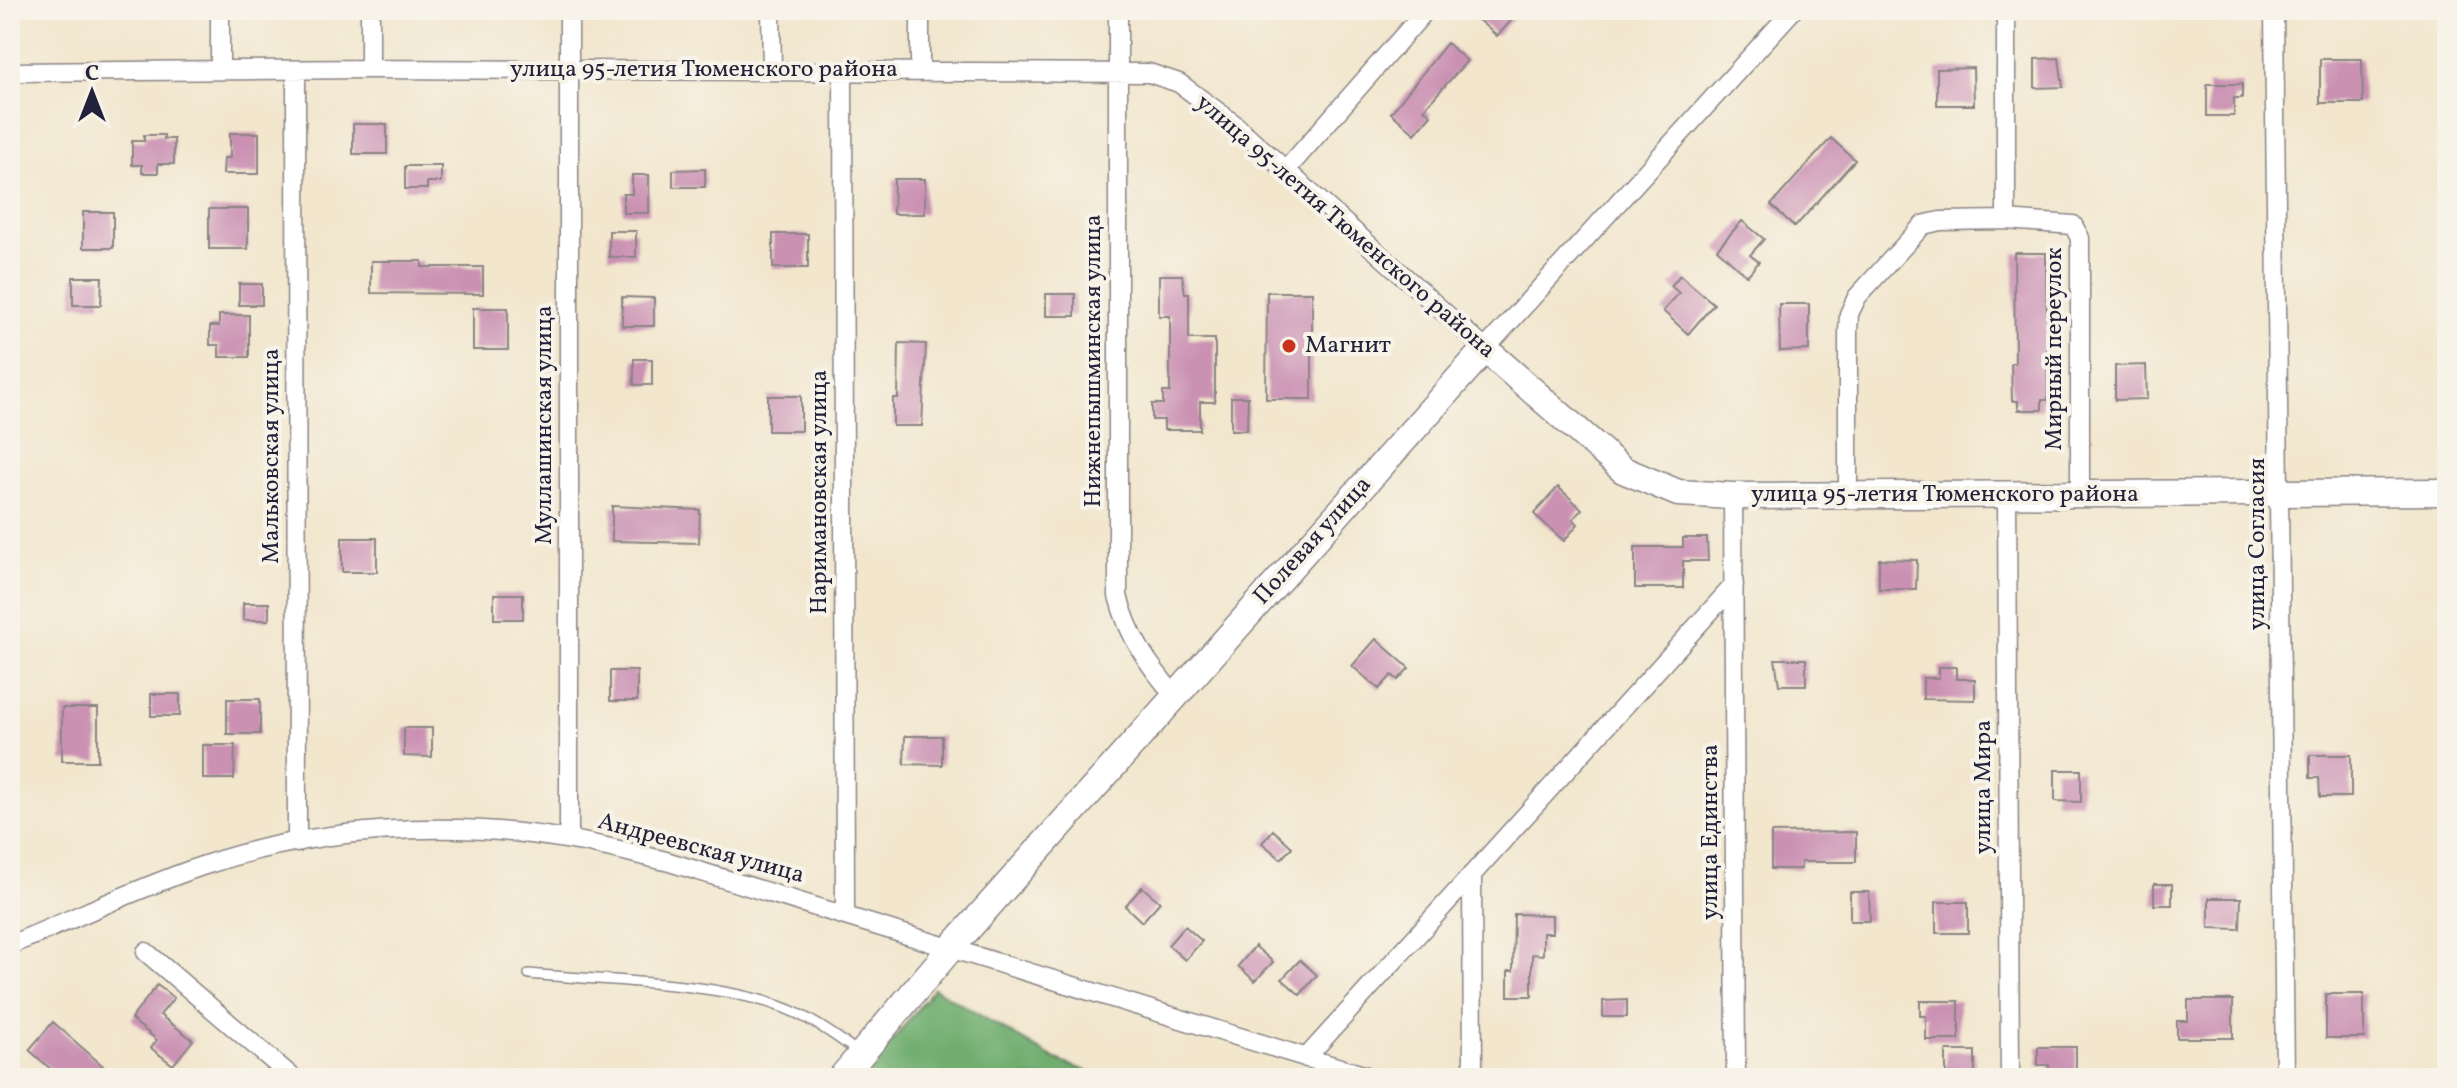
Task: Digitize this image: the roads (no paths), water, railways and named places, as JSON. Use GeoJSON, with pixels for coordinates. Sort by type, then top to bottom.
{"type":"FeatureCollection","features":[{"type":"Feature","properties":{"kind":"street"},"geometry":{"type":"LineString","coordinates":[[220,10],[220,70]]}},
{"type":"Feature","properties":{"kind":"street"},"geometry":{"type":"LineString","coordinates":[[370,10],[370,69]]}},
{"type":"Feature","properties":{"kind":"street","name":"Муллашинская улица"},"geometry":{"type":"LineString","coordinates":[[569,10],[569,839]]}},
{"type":"Feature","properties":{"kind":"street"},"geometry":{"type":"LineString","coordinates":[[771,10],[772,70]]}},
{"type":"Feature","properties":{"kind":"street"},"geometry":{"type":"LineString","coordinates":[[920,10],[920,70]]}},
{"type":"Feature","properties":{"kind":"street","name":"Нижнепышминская улица"},"geometry":{"type":"LineString","coordinates":[[1118,10],[1118,596],[1127,628],[1142,658],[1175,696]]}},
{"type":"Feature","properties":{"kind":"street"},"geometry":{"type":"LineString","coordinates":[[1286,170],[1426,10]]}},
{"type":"Feature","properties":{"kind":"street","name":"Полевая улица"},"geometry":{"type":"LineString","coordinates":[[841,1078],[951,948],[1175,696],[1793,10]]}},
{"type":"Feature","properties":{"kind":"street"},"geometry":{"type":"LineString","coordinates":[[1921,10],[1988,10]]}},
{"type":"Feature","properties":{"kind":"street"},"geometry":{"type":"LineString","coordinates":[[2006,10],[2006,220]]}},
{"type":"Feature","properties":{"kind":"street","name":"улица Согласия"},"geometry":{"type":"LineString","coordinates":[[2274,10],[2282,493],[2285,1078]]}},
{"type":"Feature","properties":{"kind":"street","name":"улица 95-летия Тюменского района"},"geometry":{"type":"LineString","coordinates":[[10,72],[370,69],[1149,73],[1179,83],[1286,170],[1623,470],[1678,493],[1733,496],[2447,492]]}},
{"type":"Feature","properties":{"kind":"street","name":"Мальковская улица"},"geometry":{"type":"LineString","coordinates":[[296,70],[297,843]]}},
{"type":"Feature","properties":{"kind":"street","name":"Наримановская улица"},"geometry":{"type":"LineString","coordinates":[[843,70],[845,914]]}},
{"type":"Feature","properties":{"kind":"street","name":"Мирный переулок"},"geometry":{"type":"LineString","coordinates":[[1848,495],[1848,333],[1849,314],[1857,297],[1923,225],[1940,221],[2006,220],[2060,221],[2073,225],[2080,238],[2080,494]]}},
{"type":"Feature","properties":{"kind":"street","name":"улица Мира"},"geometry":{"type":"LineString","coordinates":[[2007,495],[2010,1078]]}},
{"type":"Feature","properties":{"kind":"street","name":"улица Единства"},"geometry":{"type":"LineString","coordinates":[[1733,496],[1736,1078]]}},
{"type":"Feature","properties":{"kind":"street"},"geometry":{"type":"LineString","coordinates":[[1306,1058],[1734,585]]}},
{"type":"Feature","properties":{"kind":"street","name":"Андреевская улица"},"geometry":{"type":"LineString","coordinates":[[10,945],[203,865],[297,843],[367,832],[438,831],[569,839],[666,861],[845,914],[1373,1078]]}},
{"type":"Feature","properties":{"kind":"street"},"geometry":{"type":"LineString","coordinates":[[1472,874],[1473,1078]]}},
{"type":"Feature","properties":{"kind":"street"},"geometry":{"type":"LineString","coordinates":[[146,952],[293,1078]]}},
{"type":"Feature","properties":{"kind":"lane"},"geometry":{"type":"LineString","coordinates":[[529,974],[742,996],[778,1006],[817,1023],[862,1054]]}},
{"type":"Feature","properties":{"kind":"place","name":"Магнит"},"geometry":{"type":"Point","coordinates":[1289,346]}}]}
